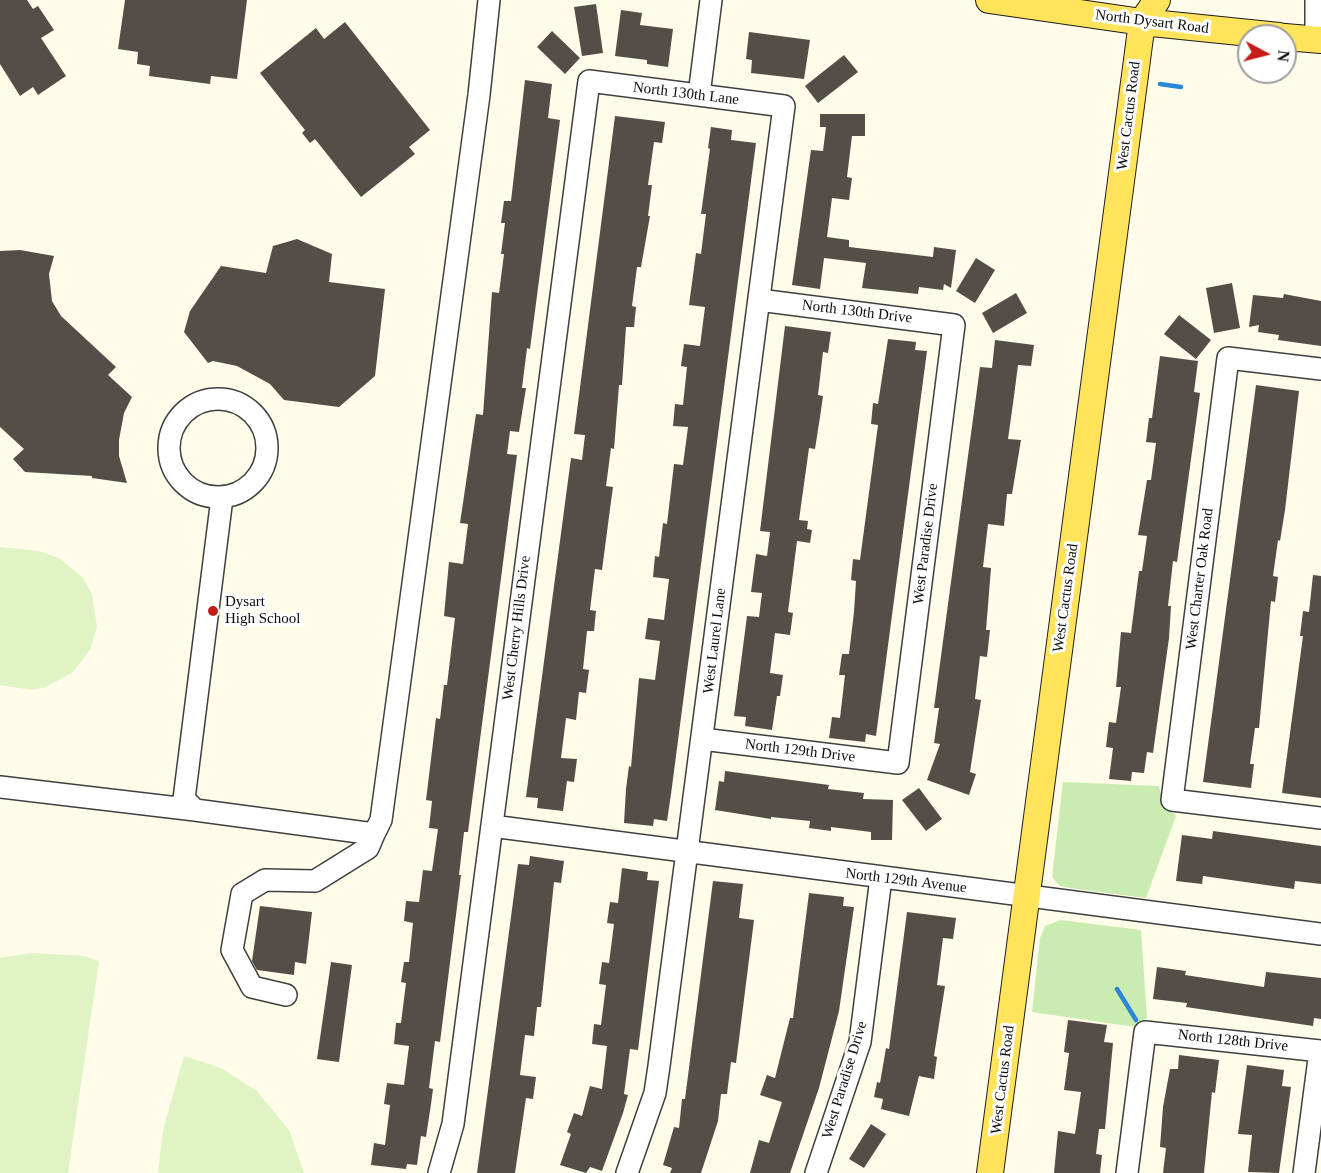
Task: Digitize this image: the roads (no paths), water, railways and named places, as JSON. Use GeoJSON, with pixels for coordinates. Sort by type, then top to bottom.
{"type":"FeatureCollection","features":[{"type":"Feature","properties":{"kind":"main road","name":"North Dysart Road"},"geometry":{"type":"LineString","coordinates":[[989,0],[1136,11],[1237,29]]}},
{"type":"Feature","properties":{"kind":"main road","name":"West Cactus Road"},"geometry":{"type":"LineString","coordinates":[[990,1173],[1027,896],[1136,11],[1157,0]]}},
{"type":"Feature","properties":{"kind":"main road"},"geometry":{"type":"LineString","coordinates":[[1297,37],[1318,40]]}},
{"type":"Feature","properties":{"kind":"street"},"geometry":{"type":"LineString","coordinates":[[286,995],[252,987],[232,950],[242,894],[265,880],[315,881],[368,848],[381,820],[478,106],[489,0]]}},
{"type":"Feature","properties":{"kind":"street"},"geometry":{"type":"LineString","coordinates":[[699,95],[711,0]]}},
{"type":"Feature","properties":{"kind":"street"},"geometry":{"type":"LineString","coordinates":[[1317,0],[1318,40]]}},
{"type":"Feature","properties":{"kind":"street","name":"North 130th Lane"},"geometry":{"type":"LineString","coordinates":[[588,81],[784,106]]}},
{"type":"Feature","properties":{"kind":"street","name":"West Cherry Hills Drive"},"geometry":{"type":"LineString","coordinates":[[439,1173],[453,1124],[588,81]]}},
{"type":"Feature","properties":{"kind":"street","name":"West Laurel Lane"},"geometry":{"type":"LineString","coordinates":[[627,1173],[655,1093],[784,106]]}},
{"type":"Feature","properties":{"kind":"street","name":"North 130th Drive"},"geometry":{"type":"LineString","coordinates":[[759,300],[954,325]]}},
{"type":"Feature","properties":{"kind":"street","name":"West Paradise Drive"},"geometry":{"type":"LineString","coordinates":[[898,764],[954,325]]}},
{"type":"Feature","properties":{"kind":"street","name":"West Charter Oak Road"},"geometry":{"type":"LineString","coordinates":[[1321,369],[1228,358],[1172,801],[1321,818]]}},
{"type":"Feature","properties":{"kind":"street"},"geometry":{"type":"LineString","coordinates":[[207,400],[236,402],[254,415],[265,434],[267,449],[261,472],[244,490],[222,498],[207,497],[193,492],[177,476],[168,456],[168,441],[177,421],[193,405],[207,400]]}},
{"type":"Feature","properties":{"kind":"street"},"geometry":{"type":"LineString","coordinates":[[195,810],[184,799],[222,498]]}},
{"type":"Feature","properties":{"kind":"street","name":"North 129th Drive"},"geometry":{"type":"LineString","coordinates":[[702,739],[898,764]]}},
{"type":"Feature","properties":{"kind":"street"},"geometry":{"type":"LineString","coordinates":[[0,787],[374,834]]}},
{"type":"Feature","properties":{"kind":"street","name":"North 129th Avenue"},"geometry":{"type":"LineString","coordinates":[[492,826],[1321,934]]}},
{"type":"Feature","properties":{"kind":"street","name":"West Paradise Drive"},"geometry":{"type":"LineString","coordinates":[[816,1173],[860,1042],[882,878]]}},
{"type":"Feature","properties":{"kind":"street","name":"North 128th Drive"},"geometry":{"type":"LineString","coordinates":[[1127,1173],[1145,1032],[1320,1051]]}},
{"type":"Feature","properties":{"kind":"street"},"geometry":{"type":"LineString","coordinates":[[1304,1173],[1320,1051]]}},
{"type":"Feature","properties":{"kind":"waterway"},"geometry":{"type":"LineString","coordinates":[[1160,84],[1181,87]]}},
{"type":"Feature","properties":{"kind":"waterway"},"geometry":{"type":"LineString","coordinates":[[1117,989],[1136,1020]]}},
{"type":"Feature","properties":{"kind":"place","name":"Dysart High School"},"geometry":{"type":"Point","coordinates":[213,611]}}]}
